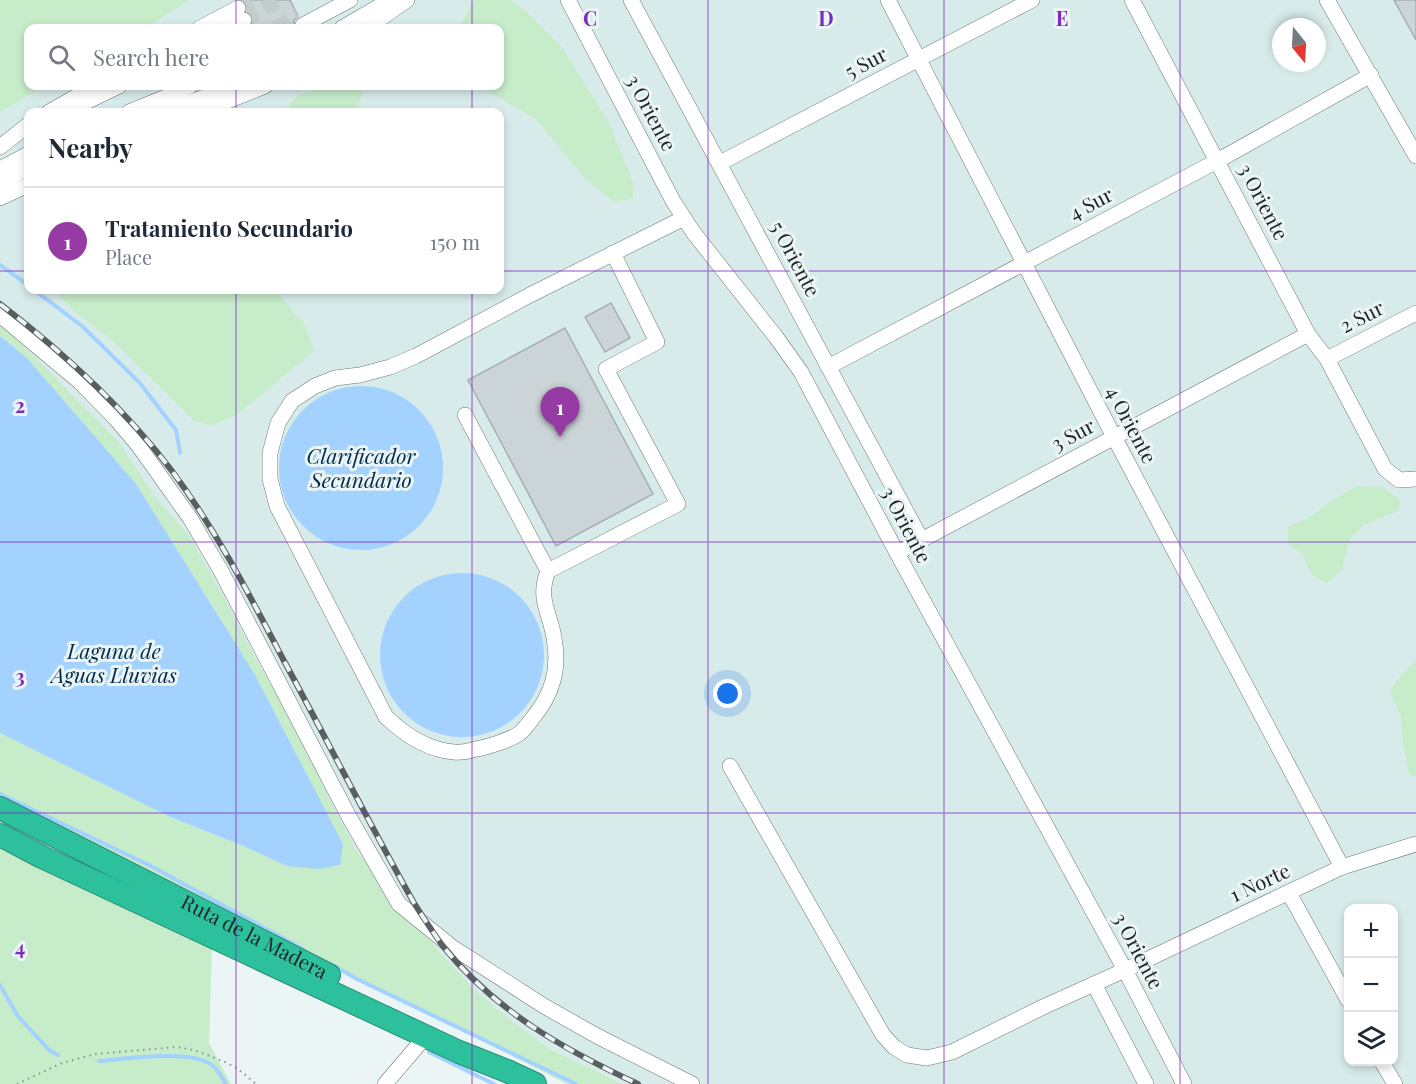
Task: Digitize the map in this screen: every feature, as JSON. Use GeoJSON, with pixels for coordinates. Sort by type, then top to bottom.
{"type":"FeatureCollection","features":[{"type":"Feature","properties":{"kind":"highway","name":"Ruta de la Madera"},"geometry":{"type":"LineString","coordinates":[[0,808],[465,1045],[507,1071]]}},
{"type":"Feature","properties":{"kind":"highway","name":"Ruta de la Madera"},"geometry":{"type":"LineString","coordinates":[[0,835],[459,1052],[535,1084]]}},
{"type":"Feature","properties":{"kind":"lane"},"geometry":{"type":"LineString","coordinates":[[328,0],[301,21],[350,0]]}},
{"type":"Feature","properties":{"kind":"lane"},"geometry":{"type":"LineString","coordinates":[[349,24],[390,0]]}},
{"type":"Feature","properties":{"kind":"lane"},"geometry":{"type":"LineString","coordinates":[[373,24],[407,0]]}},
{"type":"Feature","properties":{"kind":"lane","name":"3 Oriente"},"geometry":{"type":"LineString","coordinates":[[568,0],[673,201],[693,232],[801,372],[897,553],[1125,970],[1184,1084]]}},
{"type":"Feature","properties":{"kind":"lane","name":"5 Oriente"},"geometry":{"type":"LineString","coordinates":[[631,0],[921,539]]}},
{"type":"Feature","properties":{"kind":"lane","name":"4 Oriente"},"geometry":{"type":"LineString","coordinates":[[888,0],[1114,437],[1341,867]]}},
{"type":"Feature","properties":{"kind":"lane","name":"5 Sur"},"geometry":{"type":"LineString","coordinates":[[720,163],[1032,0]]}},
{"type":"Feature","properties":{"kind":"lane","name":"3 Oriente"},"geometry":{"type":"LineString","coordinates":[[1132,0],[1308,334],[1327,359],[1385,469],[1399,480],[1416,479]]}},
{"type":"Feature","properties":{"kind":"lane"},"geometry":{"type":"LineString","coordinates":[[1327,0],[1416,156]]}},
{"type":"Feature","properties":{"kind":"lane"},"geometry":{"type":"LineString","coordinates":[[212,24],[241,14],[232,24]]}},
{"type":"Feature","properties":{"kind":"lane","name":"4 Sur"},"geometry":{"type":"LineString","coordinates":[[828,366],[1217,161],[1371,75]]}},
{"type":"Feature","properties":{"kind":"lane"},"geometry":{"type":"LineString","coordinates":[[56,108],[88,90]]}},
{"type":"Feature","properties":{"kind":"lane"},"geometry":{"type":"LineString","coordinates":[[72,108],[111,90]]}},
{"type":"Feature","properties":{"kind":"lane"},"geometry":{"type":"LineString","coordinates":[[129,108],[163,90]]}},
{"type":"Feature","properties":{"kind":"lane"},"geometry":{"type":"LineString","coordinates":[[139,108],[182,90]]}},
{"type":"Feature","properties":{"kind":"lane"},"geometry":{"type":"LineString","coordinates":[[162,108],[190,102],[224,90]]}},
{"type":"Feature","properties":{"kind":"lane"},"geometry":{"type":"LineString","coordinates":[[210,108],[255,90]]}},
{"type":"Feature","properties":{"kind":"lane"},"geometry":{"type":"LineString","coordinates":[[3,145],[24,128]]}},
{"type":"Feature","properties":{"kind":"lane"},"geometry":{"type":"LineString","coordinates":[[3,145],[24,133]]}},
{"type":"Feature","properties":{"kind":"lane"},"geometry":{"type":"LineString","coordinates":[[0,169],[24,156]]}},
{"type":"Feature","properties":{"kind":"lane"},"geometry":{"type":"LineString","coordinates":[[0,183],[24,170]]}},
{"type":"Feature","properties":{"kind":"lane"},"geometry":{"type":"LineString","coordinates":[[0,198],[24,187]]}},
{"type":"Feature","properties":{"kind":"lane"},"geometry":{"type":"LineString","coordinates":[[613,253],[657,342],[606,369],[678,504],[548,571],[544,581],[543,599],[554,637],[557,665],[553,683],[543,706],[520,733],[488,747],[455,753],[428,747],[401,732],[386,717],[277,506],[270,479],[270,453],[278,423],[292,401],[315,386],[336,378],[360,375],[390,367],[416,356],[613,253],[684,218]]}},
{"type":"Feature","properties":{"kind":"lane","name":"2 Sur"},"geometry":{"type":"LineString","coordinates":[[1327,359],[1416,313]]}},
{"type":"Feature","properties":{"kind":"lane"},"geometry":{"type":"LineString","coordinates":[[0,315],[80,382],[116,419],[190,518],[221,571],[348,815],[399,904],[452,947],[535,1000],[597,1036],[692,1084]]}},
{"type":"Feature","properties":{"kind":"lane","name":"3 Sur"},"geometry":{"type":"LineString","coordinates":[[897,553],[1308,334]]}},
{"type":"Feature","properties":{"kind":"lane"},"geometry":{"type":"LineString","coordinates":[[465,415],[548,571]]}},
{"type":"Feature","properties":{"kind":"lane","name":"1 Norte"},"geometry":{"type":"LineString","coordinates":[[730,766],[883,1035],[894,1047],[907,1055],[927,1058],[952,1052],[1341,867],[1416,844]]}},
{"type":"Feature","properties":{"kind":"lane"},"geometry":{"type":"LineString","coordinates":[[1289,893],[1344,993]]}},
{"type":"Feature","properties":{"kind":"lane"},"geometry":{"type":"LineString","coordinates":[[1094,984],[1146,1084]]}},
{"type":"Feature","properties":{"kind":"lane"},"geometry":{"type":"LineString","coordinates":[[385,1084],[426,1036]]}},
{"type":"Feature","properties":{"kind":"lane"},"geometry":{"type":"LineString","coordinates":[[1384,1066],[1395,1084]]}},
{"type":"Feature","properties":{"kind":"path"},"geometry":{"type":"LineString","coordinates":[[17,1084],[62,1063],[87,1056],[177,1047],[194,1050],[225,1062],[237,1068],[256,1084]]}},
{"type":"Feature","properties":{"kind":"shaded area"},"geometry":{"type":"Polygon","coordinates":[[[0,0],[1416,0],[1416,1084],[623,1084],[0,780],[0,0]]]}},
{"type":"Feature","properties":{"kind":"green space"},"geometry":{"type":"Polygon","coordinates":[[[0,0],[189,0],[152,24],[24,24],[24,90],[38,90],[0,112],[0,0]]]}},
{"type":"Feature","properties":{"kind":"green space"},"geometry":{"type":"Polygon","coordinates":[[[474,0],[511,0],[527,12],[561,46],[608,121],[633,182],[633,198],[614,202],[587,181],[537,120],[486,90],[504,90],[504,24],[461,24],[474,0]]]}},
{"type":"Feature","properties":{"kind":"green space"},"geometry":{"type":"Polygon","coordinates":[[[316,90],[364,92],[357,108],[287,108],[298,95],[316,90]]]}},
{"type":"Feature","properties":{"kind":"green space"},"geometry":{"type":"Polygon","coordinates":[[[58,294],[278,294],[305,325],[314,351],[238,414],[212,425],[194,421],[113,341],[74,311],[58,294]]]}},
{"type":"Feature","properties":{"kind":"green space"},"geometry":{"type":"Polygon","coordinates":[[[0,324],[117,440],[153,494],[189,536],[258,663],[282,702],[358,854],[371,864],[440,953],[494,1007],[548,1048],[623,1084],[567,1084],[144,869],[0,799],[0,733],[168,816],[287,866],[343,844],[254,673],[136,484],[27,358],[0,336],[0,324]]]}},
{"type":"Feature","properties":{"kind":"green space"},"geometry":{"type":"Polygon","coordinates":[[[1356,486],[1383,487],[1400,500],[1398,511],[1363,525],[1350,539],[1342,569],[1327,583],[1312,575],[1302,553],[1289,545],[1288,527],[1309,518],[1329,502],[1356,486]]]}},
{"type":"Feature","properties":{"kind":"green space"},"geometry":{"type":"Polygon","coordinates":[[[1415,661],[1416,776],[1409,774],[1401,717],[1390,691],[1415,661]]]}},
{"type":"Feature","properties":{"kind":"green space"},"geometry":{"type":"Polygon","coordinates":[[[0,849],[212,948],[209,1043],[231,1084],[0,1084],[0,849]]]}},
{"type":"Feature","properties":{"kind":"water","name":"Laguna de Aguas Lluvias"},"geometry":{"type":"Polygon","coordinates":[[[0,336],[27,358],[136,484],[254,673],[343,844],[340,865],[319,869],[287,866],[168,816],[0,733],[0,336]]]}},
{"type":"Feature","properties":{"kind":"water","name":"Clarificador Secundario"},"geometry":{"type":"Polygon","coordinates":[[[361,386],[377,387],[392,392],[419,410],[437,437],[442,452],[442,484],[437,499],[419,526],[392,544],[377,549],[361,550],[345,549],[330,544],[303,526],[285,499],[280,484],[279,468],[280,452],[285,437],[303,410],[330,392],[345,387],[361,386]]]}},
{"type":"Feature","properties":{"kind":"water"},"geometry":{"type":"Polygon","coordinates":[[[462,573],[478,574],[493,579],[520,597],[538,624],[543,639],[543,671],[538,686],[520,713],[493,731],[478,736],[462,737],[446,736],[431,731],[404,713],[386,686],[381,671],[380,655],[381,639],[386,624],[404,597],[431,579],[446,574],[462,573]]]}},
{"type":"Feature","properties":{"kind":"building"},"geometry":{"type":"Polygon","coordinates":[[[243,0],[290,0],[298,16],[294,24],[252,24],[254,20],[247,11],[247,4],[243,0]]]}},
{"type":"Feature","properties":{"kind":"building"},"geometry":{"type":"Polygon","coordinates":[[[1394,0],[1416,0],[1416,40],[1394,0]]]}},
{"type":"Feature","properties":{"kind":"building"},"geometry":{"type":"Polygon","coordinates":[[[611,303],[630,338],[605,352],[585,317],[611,303]]]}},
{"type":"Feature","properties":{"kind":"building"},"geometry":{"type":"Polygon","coordinates":[[[565,328],[653,494],[556,546],[468,380],[565,328]]]}},
{"type":"Feature","properties":{"kind":"waterway"},"geometry":{"type":"LineString","coordinates":[[0,265],[24,282]]}},
{"type":"Feature","properties":{"kind":"waterway"},"geometry":{"type":"LineString","coordinates":[[39,294],[82,326],[139,382],[176,430],[180,453]]}},
{"type":"Feature","properties":{"kind":"waterway"},"geometry":{"type":"LineString","coordinates":[[0,794],[149,865],[303,949]]}},
{"type":"Feature","properties":{"kind":"waterway"},"geometry":{"type":"LineString","coordinates":[[334,966],[576,1084]]}},
{"type":"Feature","properties":{"kind":"waterway"},"geometry":{"type":"LineString","coordinates":[[0,985],[17,1015],[49,1050],[58,1055]]}},
{"type":"Feature","properties":{"kind":"waterway"},"geometry":{"type":"LineString","coordinates":[[429,1052],[494,1084]]}},
{"type":"Feature","properties":{"kind":"waterway"},"geometry":{"type":"LineString","coordinates":[[99,1061],[158,1056],[189,1057],[212,1065],[226,1084]]}},
{"type":"Feature","properties":{"kind":"tunnel"},"geometry":{"type":"LineString","coordinates":[[238,8],[253,0]]}},
{"type":"Feature","properties":{"kind":"tunnel"},"geometry":{"type":"LineString","coordinates":[[244,20],[280,0]]}},
{"type":"Feature","properties":{"kind":"tunnel"},"geometry":{"type":"LineString","coordinates":[[283,24],[298,16]]}},
{"type":"Feature","properties":{"kind":"railway"},"geometry":{"type":"LineString","coordinates":[[0,304],[70,361],[113,403],[153,447],[188,493],[245,587],[414,903],[442,945],[484,990],[508,1009],[557,1042],[638,1084]]}},
{"type":"Feature","properties":{"kind":"place","name":"Tratamiento Secundario"},"geometry":{"type":"Point","coordinates":[560,437]}}]}
